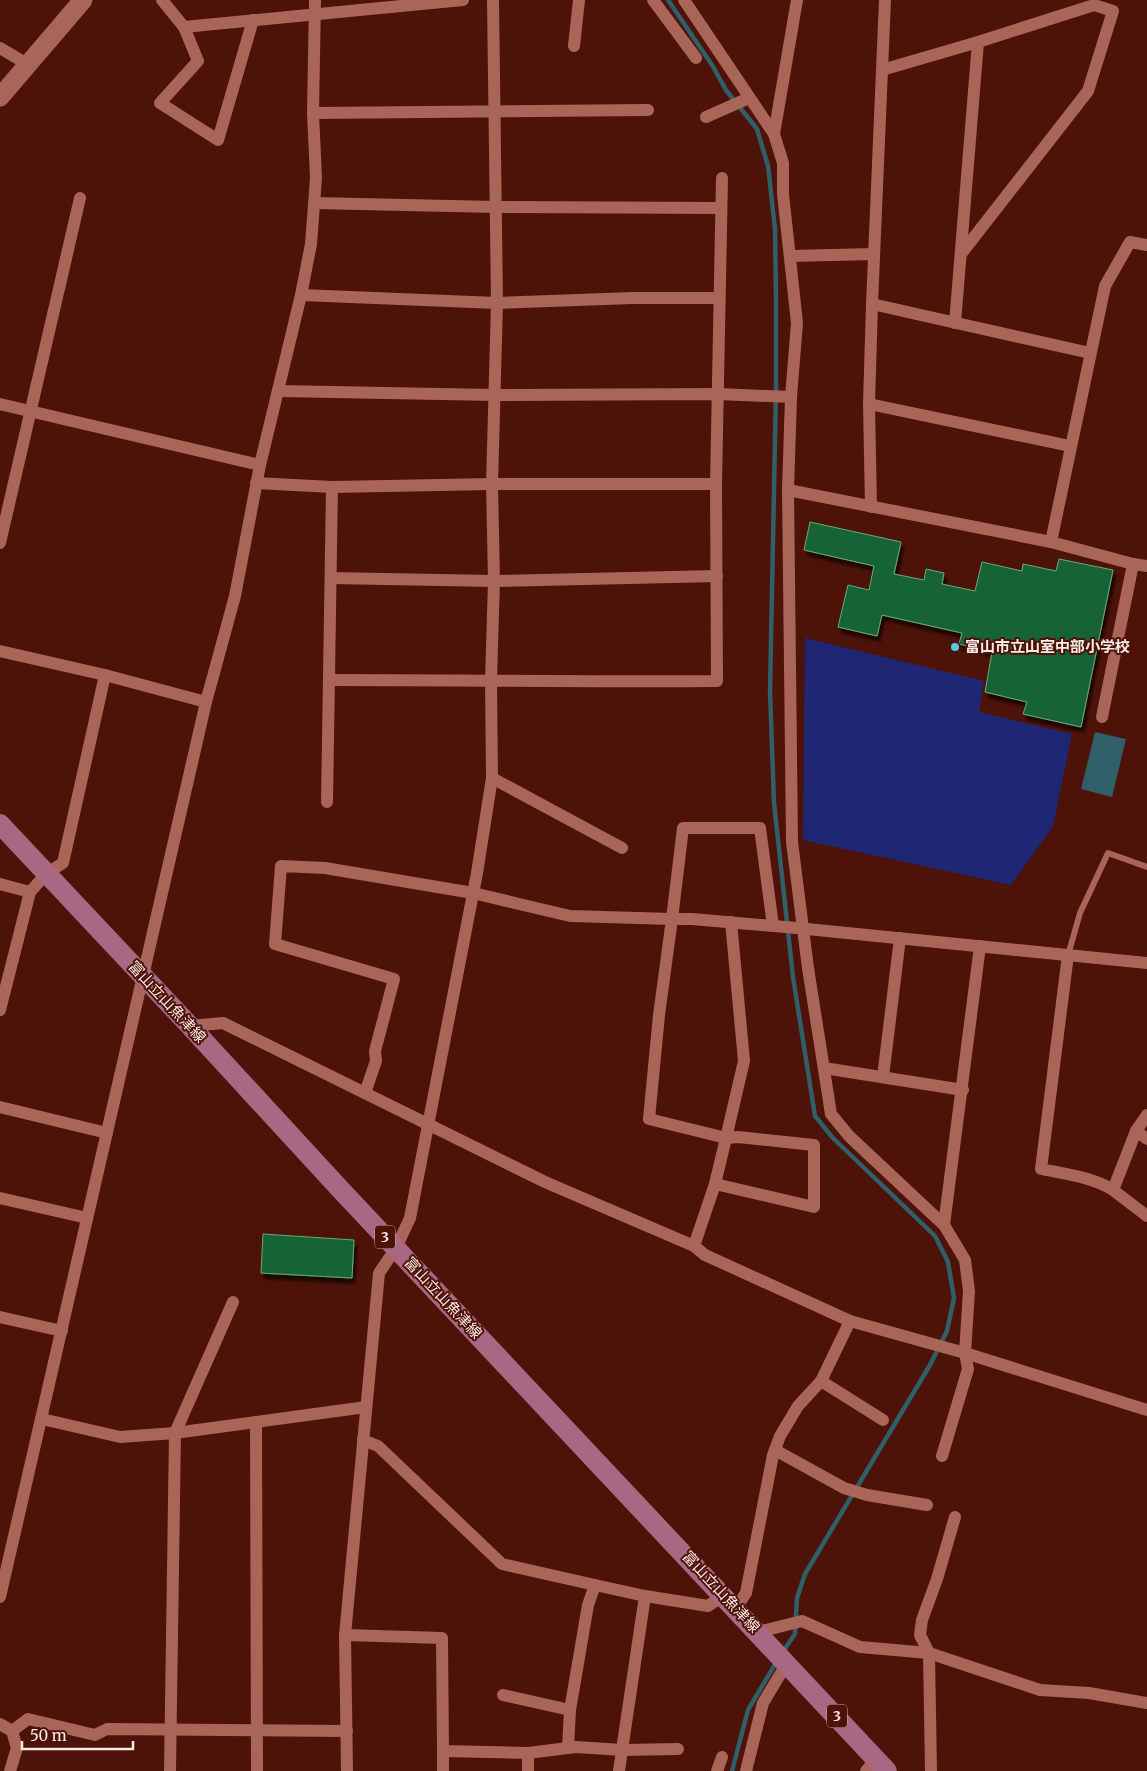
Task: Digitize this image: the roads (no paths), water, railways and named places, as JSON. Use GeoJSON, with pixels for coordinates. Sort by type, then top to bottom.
{"type":"FeatureCollection","features":[{"type":"Feature","properties":{"kind":"main road","name":"富山立山魚津線"},"geometry":{"type":"LineString","coordinates":[[0,824],[758,1632],[877,1767]]}},
{"type":"Feature","properties":{"kind":"street"},"geometry":{"type":"LineString","coordinates":[[0,97],[83,0]]}},
{"type":"Feature","properties":{"kind":"street"},"geometry":{"type":"LineString","coordinates":[[162,0],[184,27],[198,61],[160,103],[218,140],[253,20]]}},
{"type":"Feature","properties":{"kind":"street"},"geometry":{"type":"LineString","coordinates":[[0,1597],[206,702],[235,596],[260,465],[302,295],[311,244],[316,178],[313,113],[315,0]]}},
{"type":"Feature","properties":{"kind":"street"},"geometry":{"type":"LineString","coordinates":[[184,27],[463,0]]}},
{"type":"Feature","properties":{"kind":"street"},"geometry":{"type":"LineString","coordinates":[[347,1771],[345,1635],[379,1273],[396,1248],[410,1218],[473,893],[492,778],[491,680],[494,581],[492,484],[497,303],[493,0]]}},
{"type":"Feature","properties":{"kind":"street"},"geometry":{"type":"LineString","coordinates":[[574,46],[579,0]]}},
{"type":"Feature","properties":{"kind":"street"},"geometry":{"type":"LineString","coordinates":[[653,0],[696,58]]}},
{"type":"Feature","properties":{"kind":"street"},"geometry":{"type":"LineString","coordinates":[[684,0],[748,99],[774,134],[783,162],[784,194],[797,322],[789,397],[788,490],[792,842],[800,928],[831,1114],[849,1136],[944,1225],[965,1260],[969,1291],[965,1353],[968,1369],[942,1456]]}},
{"type":"Feature","properties":{"kind":"street"},"geometry":{"type":"LineString","coordinates":[[774,134],[796,0]]}},
{"type":"Feature","properties":{"kind":"street"},"geometry":{"type":"LineString","coordinates":[[872,507],[869,404],[885,0]]}},
{"type":"Feature","properties":{"kind":"street"},"geometry":{"type":"LineString","coordinates":[[882,70],[1094,5],[1113,11],[1088,91],[961,254]]}},
{"type":"Feature","properties":{"kind":"street"},"geometry":{"type":"LineString","coordinates":[[955,323],[978,42]]}},
{"type":"Feature","properties":{"kind":"street"},"geometry":{"type":"LineString","coordinates":[[0,48],[27,64]]}},
{"type":"Feature","properties":{"kind":"street"},"geometry":{"type":"LineString","coordinates":[[706,117],[748,99]]}},
{"type":"Feature","properties":{"kind":"street"},"geometry":{"type":"LineString","coordinates":[[313,113],[648,110]]}},
{"type":"Feature","properties":{"kind":"street"},"geometry":{"type":"LineString","coordinates":[[329,680],[602,682],[717,680],[716,484],[722,178]]}},
{"type":"Feature","properties":{"kind":"street"},"geometry":{"type":"LineString","coordinates":[[0,543],[80,198]]}},
{"type":"Feature","properties":{"kind":"street"},"geometry":{"type":"LineString","coordinates":[[314,203],[496,207],[721,208]]}},
{"type":"Feature","properties":{"kind":"street"},"geometry":{"type":"LineString","coordinates":[[1051,542],[1105,286],[1130,242],[1147,245]]}},
{"type":"Feature","properties":{"kind":"street"},"geometry":{"type":"LineString","coordinates":[[790,256],[874,254]]}},
{"type":"Feature","properties":{"kind":"street"},"geometry":{"type":"LineString","coordinates":[[302,295],[497,303],[633,298],[719,298]]}},
{"type":"Feature","properties":{"kind":"street"},"geometry":{"type":"LineString","coordinates":[[872,304],[1090,353]]}},
{"type":"Feature","properties":{"kind":"street"},"geometry":{"type":"LineString","coordinates":[[279,391],[494,395],[718,394],[789,397]]}},
{"type":"Feature","properties":{"kind":"street"},"geometry":{"type":"LineString","coordinates":[[0,404],[260,465]]}},
{"type":"Feature","properties":{"kind":"street"},"geometry":{"type":"LineString","coordinates":[[869,404],[1070,446]]}},
{"type":"Feature","properties":{"kind":"street"},"geometry":{"type":"LineString","coordinates":[[256,483],[332,487],[492,484],[716,484]]}},
{"type":"Feature","properties":{"kind":"street"},"geometry":{"type":"LineString","coordinates":[[327,802],[332,487]]}},
{"type":"Feature","properties":{"kind":"street"},"geometry":{"type":"LineString","coordinates":[[788,490],[1051,542],[1147,566]]}},
{"type":"Feature","properties":{"kind":"street"},"geometry":{"type":"LineString","coordinates":[[1102,716],[1133,564]]}},
{"type":"Feature","properties":{"kind":"street"},"geometry":{"type":"LineString","coordinates":[[331,578],[494,581],[717,576]]}},
{"type":"Feature","properties":{"kind":"street"},"geometry":{"type":"LineString","coordinates":[[0,651],[105,675],[206,702]]}},
{"type":"Feature","properties":{"kind":"street"},"geometry":{"type":"LineString","coordinates":[[0,1010],[30,892],[47,873],[63,863],[105,675]]}},
{"type":"Feature","properties":{"kind":"street"},"geometry":{"type":"LineString","coordinates":[[492,778],[622,848]]}},
{"type":"Feature","properties":{"kind":"street"},"geometry":{"type":"LineString","coordinates":[[715,1184],[814,1207],[814,1146],[738,1137],[726,1138],[649,1119],[659,1015],[683,828],[760,828],[775,926]]}},
{"type":"Feature","properties":{"kind":"street"},"geometry":{"type":"LineString","coordinates":[[365,1093],[376,1060],[375,1051],[394,979],[275,944],[281,866],[325,868],[473,893],[570,916],[692,919],[732,922],[1147,963]]}},
{"type":"Feature","properties":{"kind":"street"},"geometry":{"type":"LineString","coordinates":[[0,884],[30,892]]}},
{"type":"Feature","properties":{"kind":"street"},"geometry":{"type":"LineString","coordinates":[[694,1246],[715,1184],[744,1060],[732,922]]}},
{"type":"Feature","properties":{"kind":"street"},"geometry":{"type":"LineString","coordinates":[[883,1077],[900,938]]}},
{"type":"Feature","properties":{"kind":"street"},"geometry":{"type":"LineString","coordinates":[[944,1225],[963,1090],[980,946]]}},
{"type":"Feature","properties":{"kind":"street"},"geometry":{"type":"LineString","coordinates":[[1068,955],[1041,1169],[1078,1176],[1104,1184],[1147,1216]]}},
{"type":"Feature","properties":{"kind":"street"},"geometry":{"type":"LineString","coordinates":[[190,1026],[223,1023],[545,1182],[694,1246],[705,1255],[798,1299],[850,1321],[965,1353],[1147,1410]]}},
{"type":"Feature","properties":{"kind":"street"},"geometry":{"type":"LineString","coordinates":[[824,1068],[963,1090]]}},
{"type":"Feature","properties":{"kind":"street"},"geometry":{"type":"LineString","coordinates":[[0,1107],[107,1132]]}},
{"type":"Feature","properties":{"kind":"street"},"geometry":{"type":"LineString","coordinates":[[1113,1190],[1136,1132],[1147,1114]]}},
{"type":"Feature","properties":{"kind":"street"},"geometry":{"type":"LineString","coordinates":[[1136,1132],[1147,1139]]}},
{"type":"Feature","properties":{"kind":"street"},"geometry":{"type":"LineString","coordinates":[[0,1198],[88,1218]]}},
{"type":"Feature","properties":{"kind":"street"},"geometry":{"type":"LineString","coordinates":[[170,1771],[175,1433],[233,1302]]}},
{"type":"Feature","properties":{"kind":"street"},"geometry":{"type":"LineString","coordinates":[[0,1317],[62,1331]]}},
{"type":"Feature","properties":{"kind":"street"},"geometry":{"type":"LineString","coordinates":[[363,1440],[378,1446],[502,1564],[645,1596],[708,1606],[730,1602],[746,1593],[775,1450],[780,1436],[798,1406],[821,1381],[850,1321]]}},
{"type":"Feature","properties":{"kind":"street"},"geometry":{"type":"LineString","coordinates":[[821,1381],[883,1420]]}},
{"type":"Feature","properties":{"kind":"street"},"geometry":{"type":"LineString","coordinates":[[42,1419],[120,1437],[175,1433],[366,1407]]}},
{"type":"Feature","properties":{"kind":"street"},"geometry":{"type":"LineString","coordinates":[[256,1422],[257,1771]]}},
{"type":"Feature","properties":{"kind":"street"},"geometry":{"type":"LineString","coordinates":[[775,1450],[844,1488],[864,1494],[927,1505]]}},
{"type":"Feature","properties":{"kind":"street"},"geometry":{"type":"LineString","coordinates":[[931,1771],[929,1653],[920,1635],[922,1620],[955,1517]]}},
{"type":"Feature","properties":{"kind":"street"},"geometry":{"type":"LineString","coordinates":[[568,1748],[570,1710],[586,1614],[594,1585]]}},
{"type":"Feature","properties":{"kind":"street"},"geometry":{"type":"LineString","coordinates":[[619,1771],[645,1596]]}},
{"type":"Feature","properties":{"kind":"street"},"geometry":{"type":"LineString","coordinates":[[758,1632],[802,1621],[860,1648],[929,1653],[1040,1690],[1089,1693],[1147,1703]]}},
{"type":"Feature","properties":{"kind":"street"},"geometry":{"type":"LineString","coordinates":[[345,1635],[442,1638],[443,1771]]}},
{"type":"Feature","properties":{"kind":"street"},"geometry":{"type":"LineString","coordinates":[[746,1771],[763,1703],[782,1658]]}},
{"type":"Feature","properties":{"kind":"street"},"geometry":{"type":"LineString","coordinates":[[503,1695],[570,1710]]}},
{"type":"Feature","properties":{"kind":"street"},"geometry":{"type":"LineString","coordinates":[[12,1731],[28,1719],[95,1735],[108,1729],[170,1728],[347,1731]]}},
{"type":"Feature","properties":{"kind":"street"},"geometry":{"type":"LineString","coordinates":[[0,1724],[12,1731],[16,1748],[10,1771]]}},
{"type":"Feature","properties":{"kind":"street"},"geometry":{"type":"LineString","coordinates":[[443,1751],[528,1753],[568,1748],[622,1750],[678,1749]]}},
{"type":"Feature","properties":{"kind":"street"},"geometry":{"type":"LineString","coordinates":[[528,1753],[528,1771]]}},
{"type":"Feature","properties":{"kind":"street"},"geometry":{"type":"LineString","coordinates":[[718,1771],[722,1757]]}},
{"type":"Feature","properties":{"kind":"lane"},"geometry":{"type":"LineString","coordinates":[[1068,955],[1080,913],[1108,853],[1147,867]]}},
{"type":"Feature","properties":{"kind":"water"},"geometry":{"type":"Polygon","coordinates":[[[1095,732],[1126,739],[1112,797],[1081,789],[1095,732]]]}},
{"type":"Feature","properties":{"kind":"waterway"},"geometry":{"type":"LineString","coordinates":[[668,0],[712,65],[726,90],[757,129],[768,166],[775,229],[776,298],[770,691],[774,803],[793,977],[815,1116],[833,1138],[935,1236],[948,1262],[954,1298],[947,1331],[930,1365],[805,1574],[797,1598],[795,1634],[782,1653]]}},
{"type":"Feature","properties":{"kind":"waterway"},"geometry":{"type":"LineString","coordinates":[[732,1771],[748,1710],[777,1661]]}},
{"type":"Feature","properties":{"kind":"place","name":"富山市立山室中部小学校"},"geometry":{"type":"Point","coordinates":[955,647]}}]}
